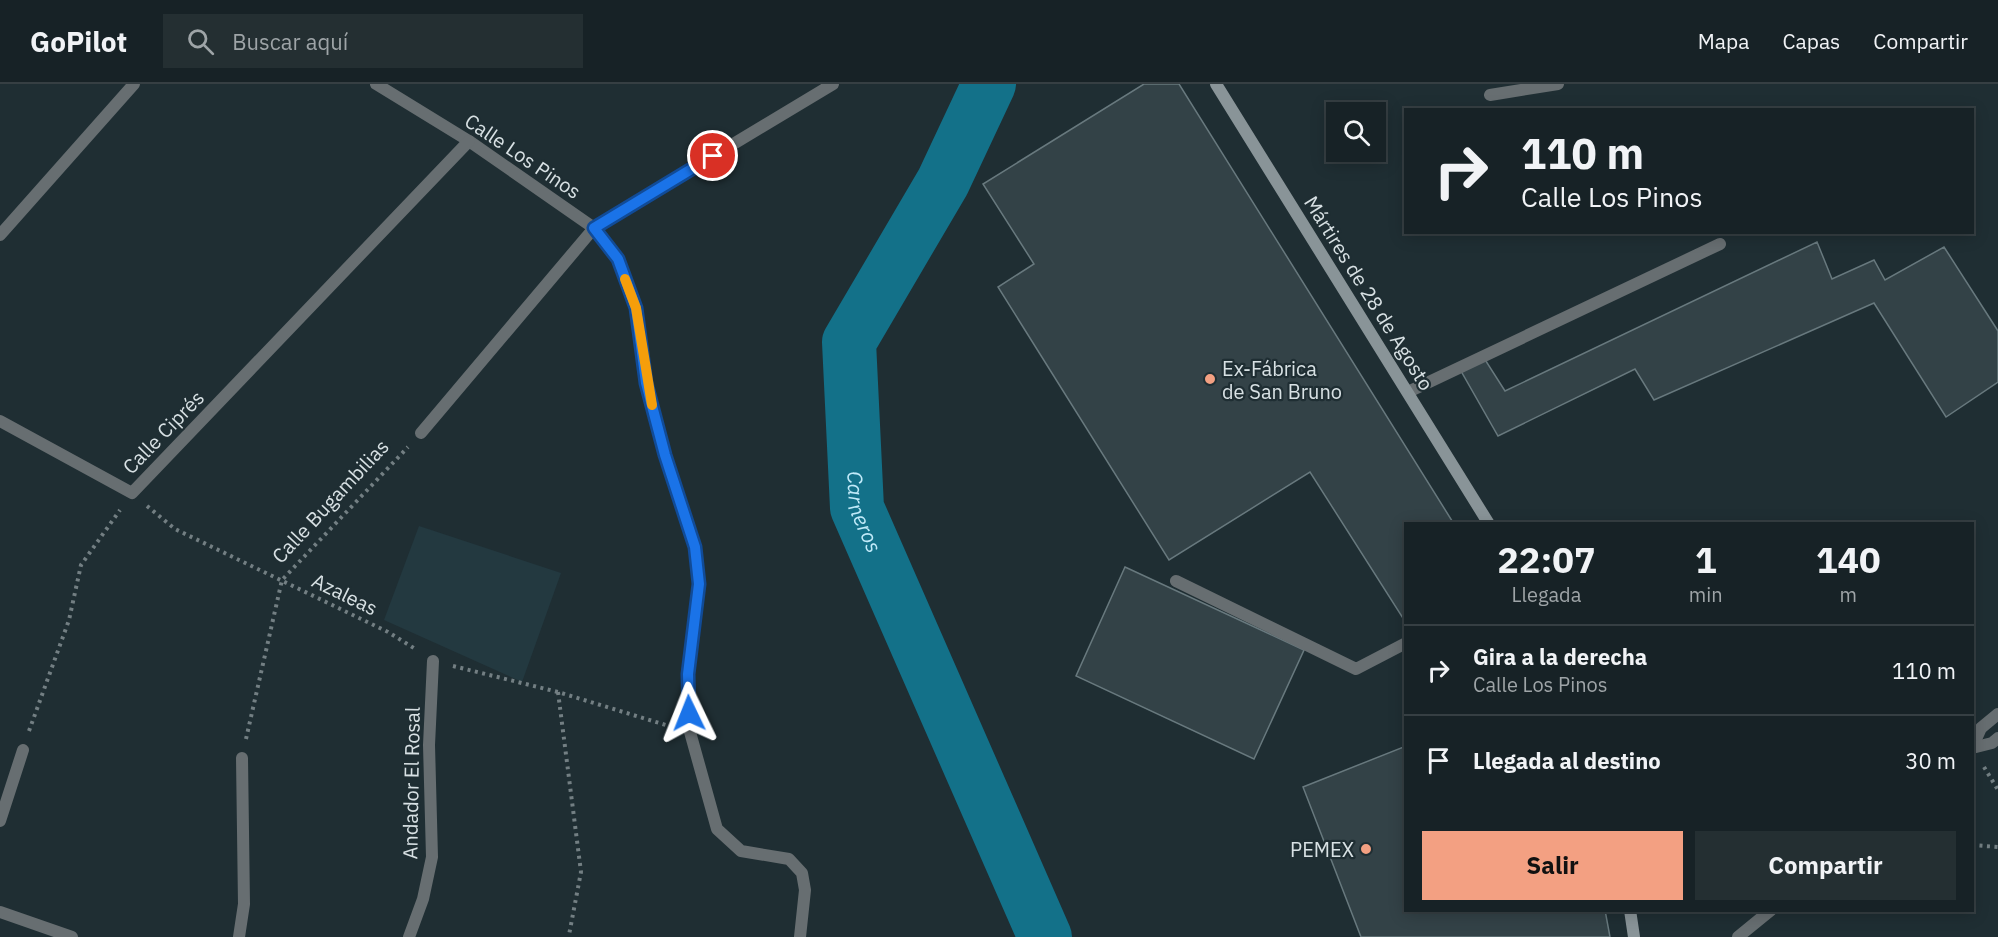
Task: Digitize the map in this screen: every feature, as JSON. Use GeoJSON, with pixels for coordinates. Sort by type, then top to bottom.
{"type":"FeatureCollection","features":[{"type":"Feature","properties":{"kind":"main road","name":"Mártires de 28 de Agosto"},"geometry":{"type":"LineString","coordinates":[[1216,84],[1488,522]]}},
{"type":"Feature","properties":{"kind":"main road"},"geometry":{"type":"LineString","coordinates":[[1630,912],[1634,937]]}},
{"type":"Feature","properties":{"kind":"street"},"geometry":{"type":"LineString","coordinates":[[0,235],[134,84]]}},
{"type":"Feature","properties":{"kind":"street","name":"Calle Los Pinos"},"geometry":{"type":"LineString","coordinates":[[376,84],[469,141],[594,228],[618,259],[636,308],[646,383],[665,455],[695,547],[699,584],[688,674],[690,732],[717,829],[741,851],[789,859],[802,873],[805,890],[801,937]]}},
{"type":"Feature","properties":{"kind":"street"},"geometry":{"type":"LineString","coordinates":[[421,433],[594,228],[833,84]]}},
{"type":"Feature","properties":{"kind":"street"},"geometry":{"type":"LineString","coordinates":[[1490,95],[1558,84]]}},
{"type":"Feature","properties":{"kind":"street","name":"Calle Ciprés"},"geometry":{"type":"LineString","coordinates":[[132,493],[469,141]]}},
{"type":"Feature","properties":{"kind":"street"},"geometry":{"type":"LineString","coordinates":[[1408,392],[1720,244]]}},
{"type":"Feature","properties":{"kind":"street"},"geometry":{"type":"LineString","coordinates":[[0,421],[132,493]]}},
{"type":"Feature","properties":{"kind":"street"},"geometry":{"type":"LineString","coordinates":[[1176,581],[1356,669],[1404,644]]}},
{"type":"Feature","properties":{"kind":"street","name":"Andador El Rosal"},"geometry":{"type":"LineString","coordinates":[[409,937],[423,899],[432,857],[429,745],[434,661]]}},
{"type":"Feature","properties":{"kind":"street"},"geometry":{"type":"LineString","coordinates":[[1974,744],[1981,728],[1998,714]]}},
{"type":"Feature","properties":{"kind":"street"},"geometry":{"type":"LineString","coordinates":[[1974,747],[1998,738]]}},
{"type":"Feature","properties":{"kind":"street"},"geometry":{"type":"LineString","coordinates":[[0,821],[23,750]]}},
{"type":"Feature","properties":{"kind":"street"},"geometry":{"type":"LineString","coordinates":[[239,937],[244,904],[242,758]]}},
{"type":"Feature","properties":{"kind":"street"},"geometry":{"type":"LineString","coordinates":[[0,912],[72,937]]}},
{"type":"Feature","properties":{"kind":"street"},"geometry":{"type":"LineString","coordinates":[[1738,937],[1769,912]]}},
{"type":"Feature","properties":{"kind":"path","name":"Calle Bugambilias"},"geometry":{"type":"LineString","coordinates":[[242,758],[282,580],[421,433]]}},
{"type":"Feature","properties":{"kind":"path","name":"Azaleas"},"geometry":{"type":"LineString","coordinates":[[132,493],[175,529],[388,632],[434,661],[558,693],[690,732]]}},
{"type":"Feature","properties":{"kind":"path","name":"Calle Ciprés"},"geometry":{"type":"LineString","coordinates":[[23,750],[69,620],[81,565],[132,493]]}},
{"type":"Feature","properties":{"kind":"path"},"geometry":{"type":"LineString","coordinates":[[558,693],[581,872],[569,935]]}},
{"type":"Feature","properties":{"kind":"path"},"geometry":{"type":"LineString","coordinates":[[1974,845],[1998,847]]}},
{"type":"Feature","properties":{"kind":"shaded area"},"geometry":{"type":"Polygon","coordinates":[[[419,526],[561,573],[522,682],[384,620],[419,526]]]}},
{"type":"Feature","properties":{"kind":"building","name":"Ex-Fábrica de San Bruno"},"geometry":{"type":"Polygon","coordinates":[[[1144,84],[1179,84],[1453,522],[1404,522],[1404,620],[1310,472],[1169,560],[998,287],[1034,264],[983,184],[1144,84]]]}},
{"type":"Feature","properties":{"kind":"building"},"geometry":{"type":"Polygon","coordinates":[[[1817,242],[1832,279],[1874,260],[1885,280],[1944,247],[1998,331],[1998,382],[1946,417],[1874,303],[1654,400],[1635,369],[1498,436],[1461,371],[1484,358],[1505,391],[1817,242]]]}},
{"type":"Feature","properties":{"kind":"building"},"geometry":{"type":"Polygon","coordinates":[[[1125,567],[1304,650],[1254,759],[1076,676],[1125,567]]]}},
{"type":"Feature","properties":{"kind":"building","name":"PEMEX"},"geometry":{"type":"Polygon","coordinates":[[[1404,747],[1404,912],[1605,912],[1610,937],[1361,937],[1303,787],[1404,747]]]}},
{"type":"Feature","properties":{"kind":"waterway","name":"Carneros"},"geometry":{"type":"LineString","coordinates":[[989,84],[943,182],[849,342],[857,508],[1045,937]]}},
{"type":"Feature","properties":{"kind":"slow traffic"},"geometry":{"type":"LineString","coordinates":[[625,279],[636,308],[646,383],[652,405]]}},
{"type":"Feature","properties":{"kind":"place","name":"Ex-Fábrica de San Bruno"},"geometry":{"type":"Point","coordinates":[1210,379]}},
{"type":"Feature","properties":{"kind":"place","name":"PEMEX"},"geometry":{"type":"Point","coordinates":[1366,849]}},
{"type":"Feature","properties":{"kind":"route"},"geometry":{"type":"LineString","coordinates":[[689,713],[688,674],[699,584],[695,547],[665,455],[646,383],[636,308],[618,259],[594,228],[713,156]]}}]}
